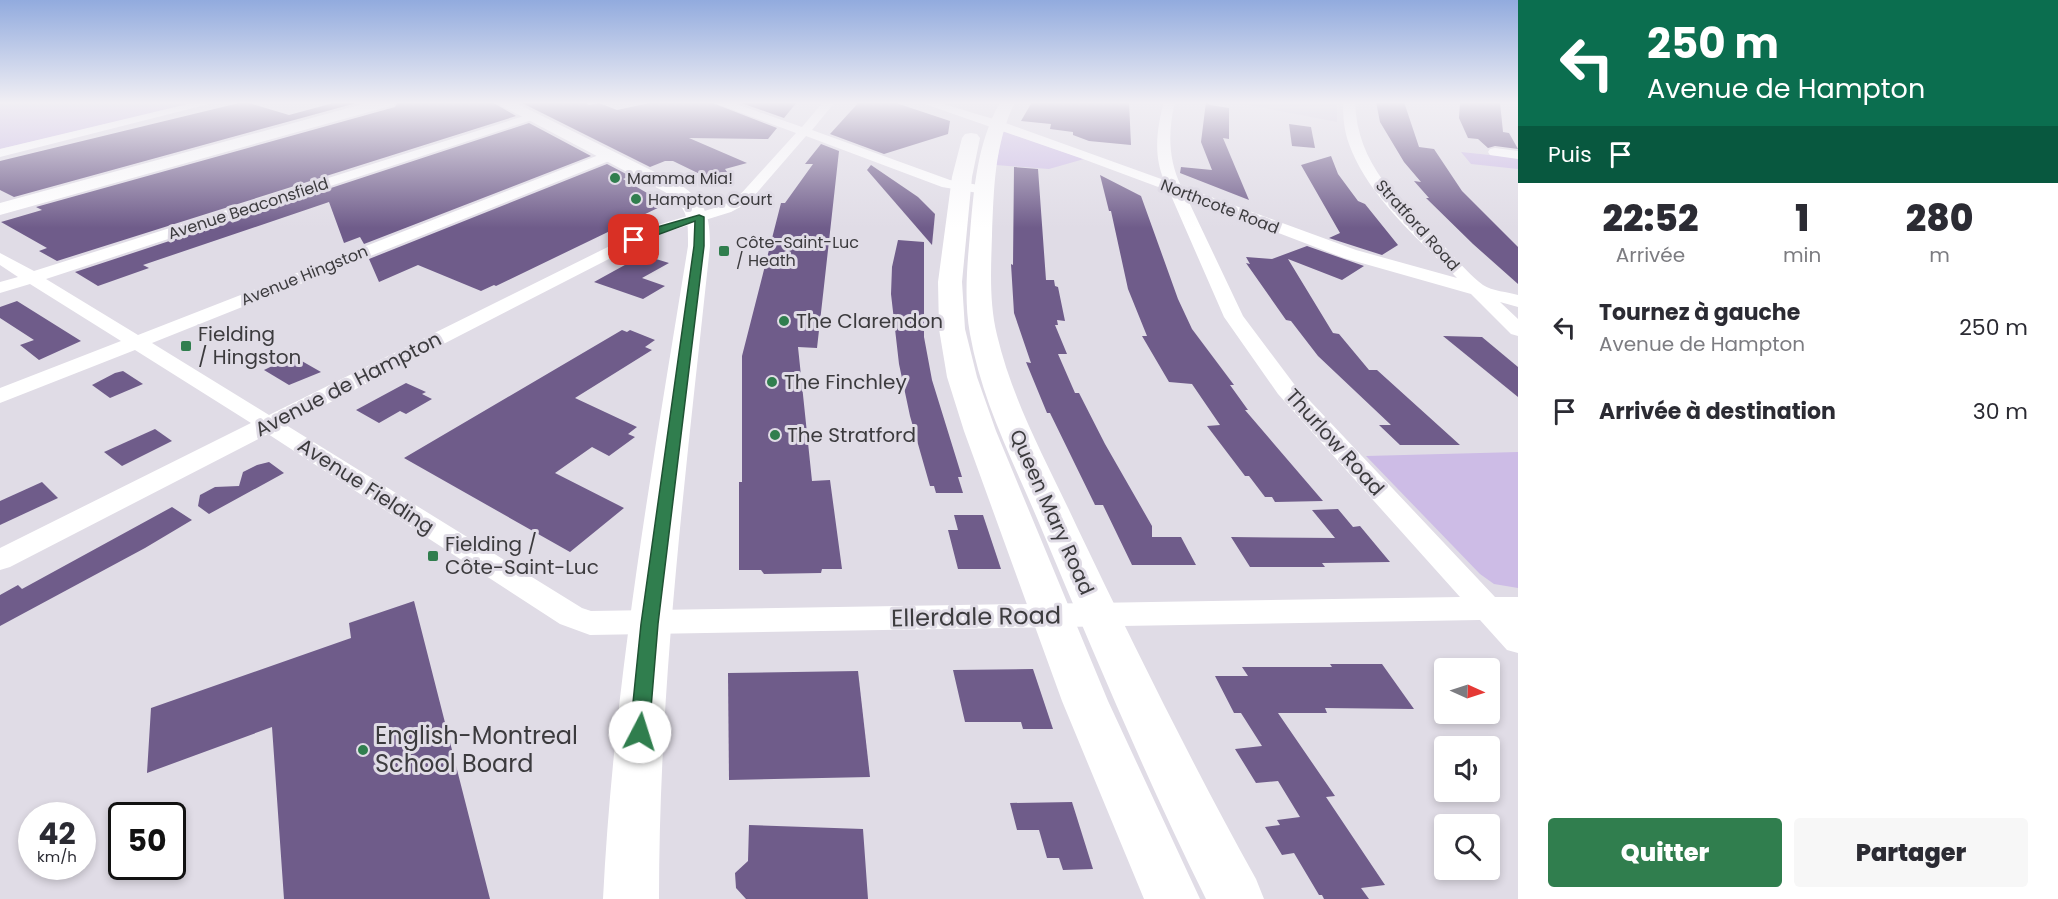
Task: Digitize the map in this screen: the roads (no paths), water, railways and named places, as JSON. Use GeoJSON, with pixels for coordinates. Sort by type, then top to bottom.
{"type":"FeatureCollection","features":[{"type":"Feature","properties":{"kind":"street"},"geometry":{"type":"LineString","coordinates":[[0,153],[38,144]]}},
{"type":"Feature","properties":{"kind":"street"},"geometry":{"type":"LineString","coordinates":[[0,209],[236,144]]}},
{"type":"Feature","properties":{"kind":"street","name":"Avenue Beaconsfield"},"geometry":{"type":"LineString","coordinates":[[0,288],[447,144]]}},
{"type":"Feature","properties":{"kind":"street"},"geometry":{"type":"LineString","coordinates":[[585,144],[683,196],[694,205],[699,217],[699,246],[649,624],[636,777],[631,899]]}},
{"type":"Feature","properties":{"kind":"street","name":"Avenue de Hampton"},"geometry":{"type":"LineString","coordinates":[[0,560],[640,237],[744,200],[792,144]]}},
{"type":"Feature","properties":{"kind":"street"},"geometry":{"type":"LineString","coordinates":[[841,144],[972,189]]}},
{"type":"Feature","properties":{"kind":"street","name":"Queen Mary Road"},"geometry":{"type":"LineString","coordinates":[[987,144],[987,161],[972,189],[950,282],[954,342],[972,410],[1051,615],[1112,765],[1172,899]]}},
{"type":"Feature","properties":{"kind":"street","name":"Northcote Road"},"geometry":{"type":"LineString","coordinates":[[1061,144],[1350,254],[1518,301]]}},
{"type":"Feature","properties":{"kind":"street","name":"Thurlow Road"},"geometry":{"type":"LineString","coordinates":[[1163,144],[1173,187],[1234,316],[1273,372],[1518,641]]}},
{"type":"Feature","properties":{"kind":"street","name":"Stratford Road"},"geometry":{"type":"LineString","coordinates":[[1356,144],[1378,183],[1406,216],[1518,330]]}},
{"type":"Feature","properties":{"kind":"street"},"geometry":{"type":"LineString","coordinates":[[1496,152],[1518,155]]}},
{"type":"Feature","properties":{"kind":"street","name":"Avenue Hingston"},"geometry":{"type":"LineString","coordinates":[[0,396],[609,156]]}},
{"type":"Feature","properties":{"kind":"street","name":"Queen Mary Road"},"geometry":{"type":"LineString","coordinates":[[972,189],[978,292],[986,346],[1006,407],[1169,770],[1236,899]]}},
{"type":"Feature","properties":{"kind":"street"},"geometry":{"type":"LineString","coordinates":[[1188,219],[1209,213],[1235,212]]}},
{"type":"Feature","properties":{"kind":"street","name":"Avenue Fielding"},"geometry":{"type":"LineString","coordinates":[[0,258],[571,616],[596,624],[649,624]]}},
{"type":"Feature","properties":{"kind":"street","name":"Ellerdale Road"},"geometry":{"type":"LineString","coordinates":[[649,624],[1518,608]]}},
{"type":"Feature","properties":{"kind":"place","name":"Mamma Mia!"},"geometry":{"type":"Point","coordinates":[615,178]}},
{"type":"Feature","properties":{"kind":"place","name":"Hampton Court"},"geometry":{"type":"Point","coordinates":[636,199]}},
{"type":"Feature","properties":{"kind":"place","name":"Côte-Saint-Luc / Heath"},"geometry":{"type":"Point","coordinates":[724,251]}},
{"type":"Feature","properties":{"kind":"place","name":"The Clarendon"},"geometry":{"type":"Point","coordinates":[784,321]}},
{"type":"Feature","properties":{"kind":"place","name":"Fielding / Hingston"},"geometry":{"type":"Point","coordinates":[186,346]}},
{"type":"Feature","properties":{"kind":"place","name":"The Finchley"},"geometry":{"type":"Point","coordinates":[772,382]}},
{"type":"Feature","properties":{"kind":"place","name":"The Stratford"},"geometry":{"type":"Point","coordinates":[775,435]}},
{"type":"Feature","properties":{"kind":"place","name":"Fielding / Côte-Saint-Luc"},"geometry":{"type":"Point","coordinates":[433,556]}},
{"type":"Feature","properties":{"kind":"place","name":"English-Montreal School Board"},"geometry":{"type":"Point","coordinates":[363,750]}}]}
